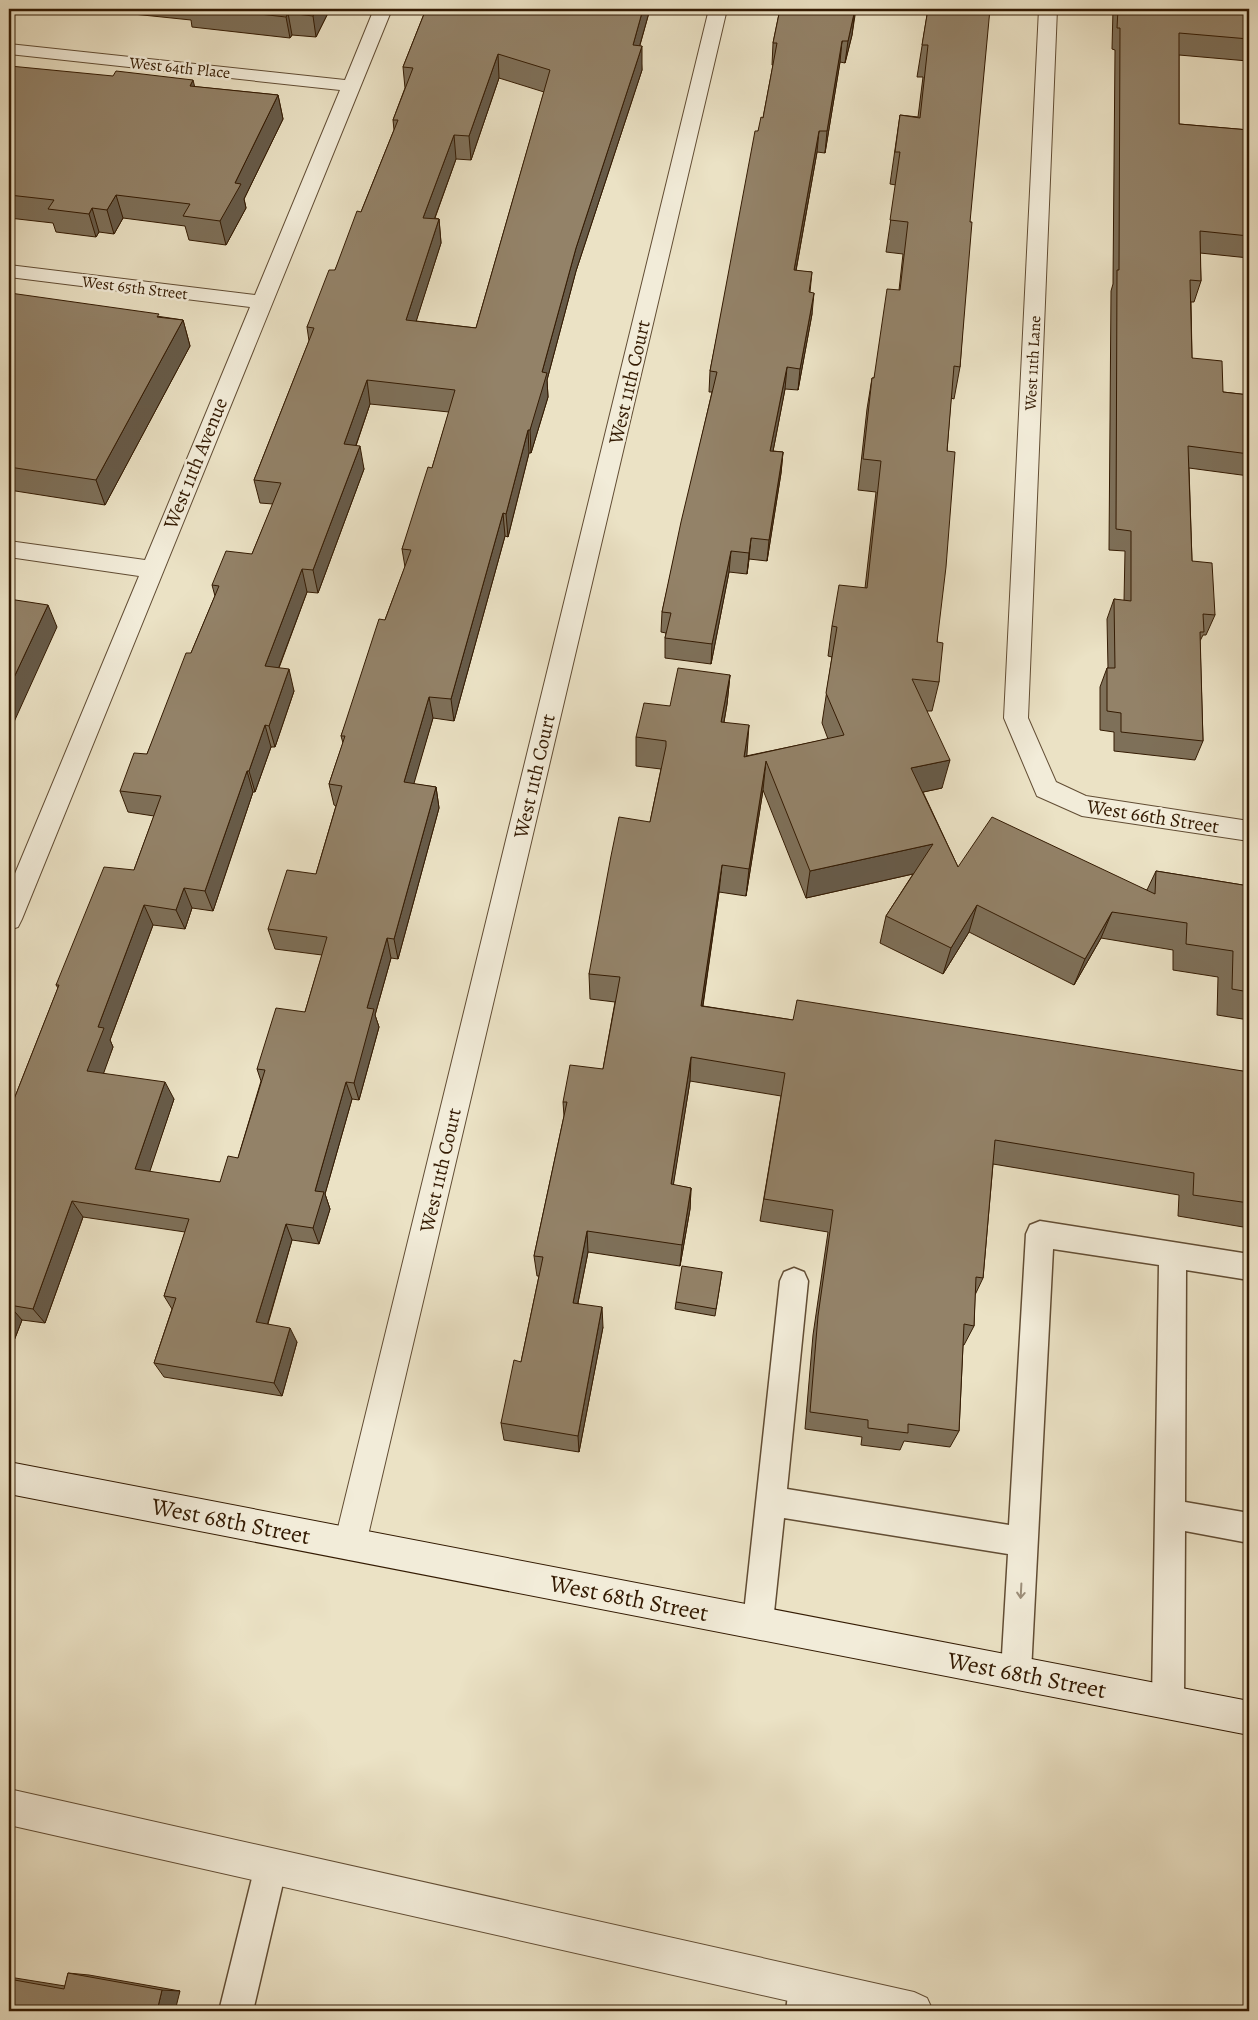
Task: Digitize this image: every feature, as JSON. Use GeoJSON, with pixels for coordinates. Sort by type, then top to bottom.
{"type":"FeatureCollection","features":[{"type":"Feature","properties":{"kind":"street","name":"West 11th Avenue"},"geometry":{"type":"LineString","coordinates":[[9,919],[151,569],[383,9]]}},
{"type":"Feature","properties":{"kind":"street","name":"West 11th Court"},"geometry":{"type":"LineString","coordinates":[[350,1544],[718,9]]}},
{"type":"Feature","properties":{"kind":"street","name":"West 11th Lane"},"geometry":{"type":"LineString","coordinates":[[1016,718],[1048,9]]}},
{"type":"Feature","properties":{"kind":"street","name":"West 64th Place"},"geometry":{"type":"LineString","coordinates":[[9,49],[351,86]]}},
{"type":"Feature","properties":{"kind":"street","name":"West 65th Street"},"geometry":{"type":"LineString","coordinates":[[9,271],[262,302]]}},
{"type":"Feature","properties":{"kind":"street"},"geometry":{"type":"LineString","coordinates":[[9,549],[151,569]]}},
{"type":"Feature","properties":{"kind":"street","name":"West 66th Street"},"geometry":{"type":"LineString","coordinates":[[1016,718],[1046,789],[1082,806],[1249,831]]}},
{"type":"Feature","properties":{"kind":"street","name":"West 68th Street"},"geometry":{"type":"LineString","coordinates":[[9,1478],[1249,1718]]}},
{"type":"Feature","properties":{"kind":"street"},"geometry":{"type":"LineString","coordinates":[[9,1807],[271,1866],[805,1999],[914,2011]]}},
{"type":"Feature","properties":{"kind":"lane"},"geometry":{"type":"LineString","coordinates":[[1016,1672],[1040,1234],[1249,1267]]}},
{"type":"Feature","properties":{"kind":"lane"},"geometry":{"type":"LineString","coordinates":[[1168,1702],[1173,1255]]}},
{"type":"Feature","properties":{"kind":"lane"},"geometry":{"type":"LineString","coordinates":[[758,1622],[794,1281]]}},
{"type":"Feature","properties":{"kind":"lane"},"geometry":{"type":"LineString","coordinates":[[771,1501],[1024,1542]]}},
{"type":"Feature","properties":{"kind":"lane"},"geometry":{"type":"LineString","coordinates":[[1171,1514],[1249,1528]]}},
{"type":"Feature","properties":{"kind":"lane"},"geometry":{"type":"LineString","coordinates":[[236,2011],[271,1866]]}},
{"type":"Feature","properties":{"kind":"building"},"geometry":{"type":"Polygon","coordinates":[[[215,9],[316,9],[313,16],[288,13],[286,17],[215,9]]]}},
{"type":"Feature","properties":{"kind":"building"},"geometry":{"type":"Polygon","coordinates":[[[426,9],[643,9],[633,45],[642,46],[576,248],[542,372],[547,373],[530,430],[528,430],[506,514],[503,513],[451,699],[429,697],[404,782],[436,787],[394,939],[387,938],[367,1008],[374,1009],[354,1083],[346,1082],[315,1191],[324,1192],[313,1228],[286,1224],[256,1322],[290,1328],[274,1383],[154,1363],[176,1298],[164,1296],[189,1219],[72,1201],[33,1309],[9,1305],[9,1112],[59,985],[56,985],[104,867],[134,870],[161,796],[120,791],[134,753],[147,754],[186,653],[191,653],[219,586],[212,585],[226,551],[252,554],[281,483],[254,480],[314,328],[307,327],[329,270],[335,270],[357,211],[361,212],[398,120],[393,120],[413,68],[403,67],[426,9]],[[498,54],[469,136],[454,135],[423,218],[439,219],[406,320],[476,328],[550,70],[498,54]],[[367,380],[344,444],[360,446],[313,570],[302,569],[265,666],[289,669],[269,726],[265,725],[249,771],[247,771],[205,891],[184,888],[176,910],[144,905],[98,1027],[104,1028],[87,1071],[165,1082],[135,1169],[220,1182],[228,1156],[238,1158],[265,1070],[257,1069],[276,1008],[305,1012],[327,937],[268,929],[287,870],[316,874],[342,786],[329,784],[345,736],[341,736],[379,619],[385,620],[411,550],[402,549],[428,467],[432,468],[455,390],[367,380]]]}},
{"type":"Feature","properties":{"kind":"building"},"geometry":{"type":"Polygon","coordinates":[[[780,9],[855,9],[848,41],[842,41],[827,131],[819,131],[794,270],[812,272],[809,292],[814,293],[800,369],[787,367],[770,451],[783,452],[769,540],[751,538],[749,553],[731,551],[712,644],[665,638],[671,613],[662,612],[681,522],[717,372],[710,371],[755,131],[758,131],[761,117],[763,118],[777,43],[773,43],[780,9]]]}},
{"type":"Feature","properties":{"kind":"building"},"geometry":{"type":"Polygon","coordinates":[[[928,9],[990,9],[970,222],[972,222],[960,367],[954,366],[947,451],[955,452],[946,567],[937,642],[943,643],[939,682],[912,679],[950,760],[911,768],[958,867],[992,817],[1155,894],[1156,871],[1249,886],[1249,992],[1232,989],[1233,951],[1186,944],[1187,923],[1112,912],[1085,959],[977,905],[951,948],[886,916],[933,844],[810,871],[766,761],[749,869],[722,865],[701,1006],[793,1020],[797,1000],[1249,1072],[1249,1203],[1193,1195],[1194,1173],[995,1140],[983,1278],[976,1277],[974,1326],[964,1324],[959,1431],[908,1424],[908,1433],[868,1428],[868,1420],[810,1412],[818,1316],[833,1210],[764,1199],[785,1073],[691,1057],[671,1184],[691,1188],[682,1245],[587,1231],[573,1303],[602,1307],[578,1436],[501,1423],[514,1360],[521,1362],[543,1257],[534,1256],[567,1102],[563,1102],[570,1065],[603,1069],[620,977],[589,974],[611,856],[619,817],[650,822],[666,746],[666,741],[636,737],[644,703],[670,706],[678,668],[730,675],[721,722],[749,725],[744,757],[844,735],[826,693],[837,627],[832,626],[839,585],[867,588],[881,461],[863,459],[872,378],[874,378],[887,289],[900,290],[908,222],[890,220],[900,152],[895,152],[900,115],[920,118],[928,45],[922,45],[928,9]]]}},
{"type":"Feature","properties":{"kind":"building"},"geometry":{"type":"Polygon","coordinates":[[[1118,9],[1249,9],[1249,39],[1179,33],[1179,124],[1249,130],[1249,236],[1200,231],[1201,281],[1190,280],[1192,358],[1222,361],[1223,392],[1249,395],[1249,454],[1188,446],[1192,561],[1212,563],[1215,615],[1203,614],[1204,632],[1200,632],[1203,741],[1121,732],[1121,713],[1107,711],[1107,668],[1115,668],[1114,599],[1131,601],[1131,531],[1116,529],[1120,28],[1117,28],[1118,9]]]}},
{"type":"Feature","properties":{"kind":"building"},"geometry":{"type":"Polygon","coordinates":[[[10,66],[113,76],[116,71],[193,80],[190,86],[278,95],[235,183],[241,184],[220,221],[183,216],[190,204],[116,195],[107,210],[92,208],[89,214],[48,209],[54,200],[9,195],[10,66]]]}},
{"type":"Feature","properties":{"kind":"building"},"geometry":{"type":"Polygon","coordinates":[[[10,293],[159,314],[157,317],[183,320],[96,480],[9,467],[10,293]]]}},
{"type":"Feature","properties":{"kind":"building"},"geometry":{"type":"Polygon","coordinates":[[[9,599],[48,605],[9,688],[9,599]]]}},
{"type":"Feature","properties":{"kind":"building"},"geometry":{"type":"Polygon","coordinates":[[[682,1266],[722,1272],[716,1309],[676,1302],[682,1266]]]}},
{"type":"Feature","properties":{"kind":"building"},"geometry":{"type":"Polygon","coordinates":[[[68,1973],[162,1990],[157,2011],[9,2011],[9,1979],[64,1989],[68,1973]]]}}]}
